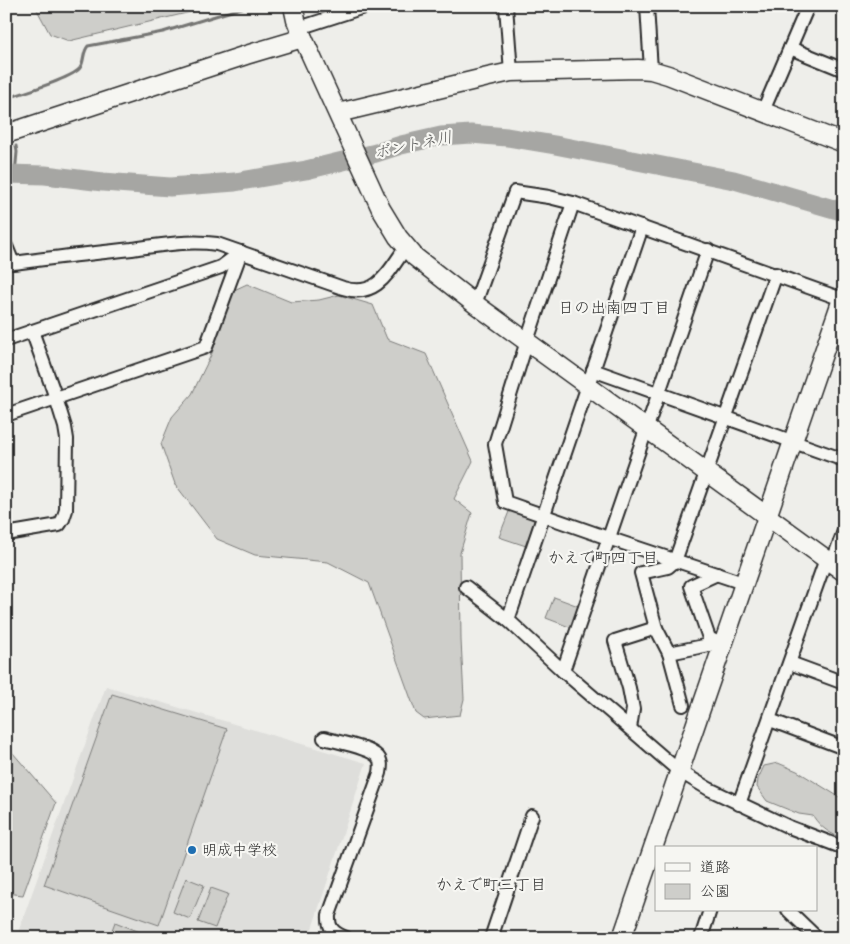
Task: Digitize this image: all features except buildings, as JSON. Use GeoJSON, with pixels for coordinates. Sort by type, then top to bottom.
{"type":"FeatureCollection","features":[{"type":"Feature","properties":{"kind":"street"},"geometry":{"type":"LineString","coordinates":[[293,6],[301,33],[381,209],[391,227],[406,247],[426,267],[475,304],[527,341],[590,378],[647,429],[834,565]]}},
{"type":"Feature","properties":{"kind":"street"},"geometry":{"type":"LineString","coordinates":[[6,134],[246,55],[367,6]]}},
{"type":"Feature","properties":{"kind":"street"},"geometry":{"type":"LineString","coordinates":[[506,6],[511,72]]}},
{"type":"Feature","properties":{"kind":"street"},"geometry":{"type":"LineString","coordinates":[[647,6],[651,70]]}},
{"type":"Feature","properties":{"kind":"street"},"geometry":{"type":"LineString","coordinates":[[763,111],[808,6]]}},
{"type":"Feature","properties":{"kind":"street"},"geometry":{"type":"LineString","coordinates":[[790,48],[844,70]]}},
{"type":"Feature","properties":{"kind":"street"},"geometry":{"type":"LineString","coordinates":[[338,113],[511,72],[638,69],[651,70],[668,75],[844,143]]}},
{"type":"Feature","properties":{"kind":"street"},"geometry":{"type":"LineString","coordinates":[[475,304],[515,192],[549,196],[573,203],[843,296],[743,583],[715,641],[656,846]]}},
{"type":"Feature","properties":{"kind":"street"},"geometry":{"type":"LineString","coordinates":[[573,203],[495,444],[505,502],[743,583]]}},
{"type":"Feature","properties":{"kind":"street"},"geometry":{"type":"LineString","coordinates":[[508,620],[642,227]]}},
{"type":"Feature","properties":{"kind":"street"},"geometry":{"type":"LineString","coordinates":[[6,246],[10,263],[199,242],[217,244],[343,288],[359,291],[378,284],[406,247]]}},
{"type":"Feature","properties":{"kind":"street"},"geometry":{"type":"LineString","coordinates":[[564,671],[708,250]]}},
{"type":"Feature","properties":{"kind":"street"},"geometry":{"type":"LineString","coordinates":[[6,340],[221,267],[241,252]]}},
{"type":"Feature","properties":{"kind":"street"},"geometry":{"type":"LineString","coordinates":[[6,415],[206,348],[241,252]]}},
{"type":"Feature","properties":{"kind":"street"},"geometry":{"type":"LineString","coordinates":[[683,705],[669,653],[656,628],[641,573],[668,567],[675,561],[776,274]]}},
{"type":"Feature","properties":{"kind":"street"},"geometry":{"type":"LineString","coordinates":[[6,534],[59,525],[63,520],[66,510],[65,427],[32,331]]}},
{"type":"Feature","properties":{"kind":"street"},"geometry":{"type":"LineString","coordinates":[[590,378],[660,393],[844,460]]}},
{"type":"Feature","properties":{"kind":"street"},"geometry":{"type":"LineString","coordinates":[[739,804],[790,663],[834,565],[844,532]]}},
{"type":"Feature","properties":{"kind":"street"},"geometry":{"type":"LineString","coordinates":[[715,641],[691,586],[717,574]]}},
{"type":"Feature","properties":{"kind":"street"},"geometry":{"type":"LineString","coordinates":[[466,587],[508,620],[678,771],[697,783],[739,804],[810,836],[844,848]]}},
{"type":"Feature","properties":{"kind":"street"},"geometry":{"type":"LineString","coordinates":[[630,728],[634,709],[615,641],[656,628]]}},
{"type":"Feature","properties":{"kind":"street"},"geometry":{"type":"LineString","coordinates":[[669,653],[709,645],[715,641]]}},
{"type":"Feature","properties":{"kind":"street"},"geometry":{"type":"LineString","coordinates":[[790,663],[844,682]]}},
{"type":"Feature","properties":{"kind":"street"},"geometry":{"type":"LineString","coordinates":[[770,720],[844,748]]}},
{"type":"Feature","properties":{"kind":"street"},"geometry":{"type":"LineString","coordinates":[[324,738],[367,751],[378,757],[381,765],[380,773],[329,915],[328,923],[330,929],[334,933],[346,938]]}},
{"type":"Feature","properties":{"kind":"street"},"geometry":{"type":"LineString","coordinates":[[491,938],[532,816]]}},
{"type":"Feature","properties":{"kind":"street"},"geometry":{"type":"LineString","coordinates":[[622,938],[654,851]]}},
{"type":"Feature","properties":{"kind":"street"},"geometry":{"type":"LineString","coordinates":[[702,938],[709,912]]}},
{"type":"Feature","properties":{"kind":"street"},"geometry":{"type":"LineString","coordinates":[[790,912],[816,937]]}},
{"type":"Feature","properties":{"kind":"shaded area","name":"明成中学校"},"geometry":{"type":"Polygon","coordinates":[[[106,686],[366,763],[309,938],[16,938],[106,686]]]}},
{"type":"Feature","properties":{"kind":"green space"},"geometry":{"type":"Polygon","coordinates":[[[35,6],[193,6],[195,11],[69,41],[50,34],[35,6]]]}},
{"type":"Feature","properties":{"kind":"green space"},"geometry":{"type":"Polygon","coordinates":[[[247,284],[291,302],[319,300],[339,295],[373,305],[387,339],[426,354],[473,461],[454,499],[472,513],[460,553],[464,699],[460,715],[424,719],[416,713],[369,583],[328,562],[255,555],[217,539],[175,484],[161,444],[172,417],[192,394],[212,353],[232,291],[247,284]]]}},
{"type":"Feature","properties":{"kind":"green space"},"geometry":{"type":"Polygon","coordinates":[[[510,509],[535,518],[526,546],[499,537],[510,509]]]}},
{"type":"Feature","properties":{"kind":"green space"},"geometry":{"type":"Polygon","coordinates":[[[554,597],[581,607],[572,628],[546,618],[554,597]]]}},
{"type":"Feature","properties":{"kind":"green space"},"geometry":{"type":"Polygon","coordinates":[[[112,694],[227,729],[159,925],[44,885],[112,694]]]}},
{"type":"Feature","properties":{"kind":"green space"},"geometry":{"type":"Polygon","coordinates":[[[6,745],[56,803],[23,895],[6,893],[6,745]]]}},
{"type":"Feature","properties":{"kind":"green space"},"geometry":{"type":"Polygon","coordinates":[[[778,763],[797,771],[844,800],[844,839],[826,830],[813,816],[799,814],[767,801],[757,787],[758,779],[764,766],[778,763]]]}},
{"type":"Feature","properties":{"kind":"green space"},"geometry":{"type":"Polygon","coordinates":[[[186,878],[204,885],[190,919],[173,912],[186,878]]]}},
{"type":"Feature","properties":{"kind":"green space"},"geometry":{"type":"Polygon","coordinates":[[[211,888],[228,894],[215,928],[198,922],[211,888]]]}},
{"type":"Feature","properties":{"kind":"green space"},"geometry":{"type":"Polygon","coordinates":[[[115,922],[155,938],[109,938],[115,922]]]}},
{"type":"Feature","properties":{"kind":"waterway"},"geometry":{"type":"LineString","coordinates":[[9,118],[7,103],[11,97],[76,72],[82,65],[88,46],[163,32],[248,6]]}},
{"type":"Feature","properties":{"kind":"waterway","name":"ポントネ川"},"geometry":{"type":"LineString","coordinates":[[6,174],[45,175],[170,187],[235,182],[306,170],[441,136],[471,134],[507,137],[555,145],[734,180],[844,212]]}},
{"type":"Feature","properties":{"kind":"waterway"},"geometry":{"type":"LineString","coordinates":[[15,174],[16,146]]}},
{"type":"Feature","properties":{"kind":"place","name":"明成中学校"},"geometry":{"type":"Point","coordinates":[192,850]}},
{"type":"Feature","properties":{"kind":"district","name":"日の出南四丁目"},"geometry":{"type":"Point","coordinates":[614,308]}},
{"type":"Feature","properties":{"kind":"district","name":"かえで町四丁目"},"geometry":{"type":"Point","coordinates":[603,558]}},
{"type":"Feature","properties":{"kind":"district","name":"かえで町三丁目"},"geometry":{"type":"Point","coordinates":[491,885]}}]}
